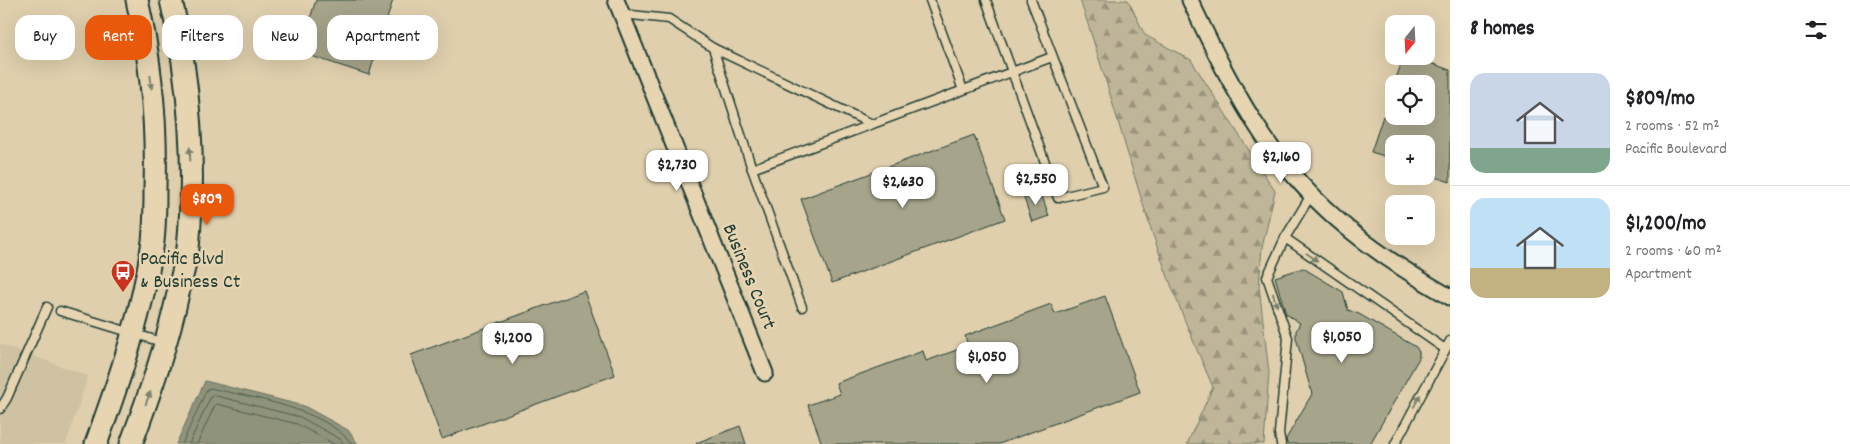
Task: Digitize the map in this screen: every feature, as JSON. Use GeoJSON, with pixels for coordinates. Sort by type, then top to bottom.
{"type":"FeatureCollection","features":[{"type":"Feature","properties":{"kind":"main road"},"geometry":{"type":"LineString","coordinates":[[96,444],[134,333],[153,240],[156,168],[154,118],[144,28],[137,0]]}},
{"type":"Feature","properties":{"kind":"main road"},"geometry":{"type":"LineString","coordinates":[[131,444],[154,384],[174,316],[188,249],[189,122],[185,74],[178,28],[171,0]]}},
{"type":"Feature","properties":{"kind":"street"},"geometry":{"type":"LineString","coordinates":[[1190,0],[1225,73],[1264,137],[1311,195],[1376,252],[1414,277],[1450,297]]}},
{"type":"Feature","properties":{"kind":"street","name":"Business Court"},"geometry":{"type":"LineString","coordinates":[[619,7],[765,373]]}},
{"type":"Feature","properties":{"kind":"lane"},"geometry":{"type":"LineString","coordinates":[[930,0],[964,90]]}},
{"type":"Feature","properties":{"kind":"lane"},"geometry":{"type":"LineString","coordinates":[[986,0],[1058,198],[1102,187],[1031,0]]}},
{"type":"Feature","properties":{"kind":"lane"},"geometry":{"type":"LineString","coordinates":[[619,7],[669,20],[713,48],[872,124]]}},
{"type":"Feature","properties":{"kind":"lane"},"geometry":{"type":"LineString","coordinates":[[713,48],[752,169],[802,306]]}},
{"type":"Feature","properties":{"kind":"lane"},"geometry":{"type":"LineString","coordinates":[[752,169],[1052,57]]}},
{"type":"Feature","properties":{"kind":"lane"},"geometry":{"type":"LineString","coordinates":[[1281,444],[1279,433],[1288,338],[1268,277],[1284,238],[1311,195]]}},
{"type":"Feature","properties":{"kind":"lane"},"geometry":{"type":"LineString","coordinates":[[1284,238],[1445,349]]}},
{"type":"Feature","properties":{"kind":"lane"},"geometry":{"type":"LineString","coordinates":[[0,410],[47,307]]}},
{"type":"Feature","properties":{"kind":"lane"},"geometry":{"type":"LineString","coordinates":[[60,311],[166,343]]}},
{"type":"Feature","properties":{"kind":"lane"},"geometry":{"type":"LineString","coordinates":[[1395,444],[1450,341]]}},
{"type":"Feature","properties":{"kind":"shaded area"},"geometry":{"type":"Polygon","coordinates":[[[0,344],[88,376],[66,444],[0,444],[0,344]]]}},
{"type":"Feature","properties":{"kind":"green space"},"geometry":{"type":"Polygon","coordinates":[[[1080,0],[1128,0],[1145,35],[1191,60],[1275,191],[1262,248],[1259,286],[1269,373],[1264,444],[1187,444],[1213,387],[1177,301],[1153,236],[1080,0]]]}},
{"type":"Feature","properties":{"kind":"water"},"geometry":{"type":"Polygon","coordinates":[[[205,381],[304,406],[348,430],[358,444],[176,444],[205,381]]]}},
{"type":"Feature","properties":{"kind":"building"},"geometry":{"type":"Polygon","coordinates":[[[316,0],[393,0],[388,15],[327,15],[327,60],[374,60],[369,75],[317,58],[317,15],[311,15],[316,0]]]}},
{"type":"Feature","properties":{"kind":"building"},"geometry":{"type":"Polygon","coordinates":[[[1401,65],[1435,65],[1450,70],[1450,182],[1435,177],[1435,135],[1385,135],[1385,156],[1371,152],[1383,116],[1385,116],[1385,125],[1435,125],[1435,75],[1397,75],[1401,65]]]}},
{"type":"Feature","properties":{"kind":"building"},"geometry":{"type":"Polygon","coordinates":[[[974,135],[1005,219],[832,283],[801,199],[974,135]]]}},
{"type":"Feature","properties":{"kind":"building"},"geometry":{"type":"Polygon","coordinates":[[[1040,190],[1049,216],[1032,222],[1023,195],[1040,190]]]}},
{"type":"Feature","properties":{"kind":"building"},"geometry":{"type":"Polygon","coordinates":[[[1303,268],[1343,292],[1348,310],[1359,314],[1416,347],[1419,352],[1419,358],[1370,444],[1287,444],[1286,439],[1312,394],[1296,338],[1296,331],[1300,323],[1286,314],[1275,277],[1303,268]]]}},
{"type":"Feature","properties":{"kind":"building"},"geometry":{"type":"Polygon","coordinates":[[[584,291],[615,375],[442,439],[411,355],[584,291]]]}},
{"type":"Feature","properties":{"kind":"building"},"geometry":{"type":"Polygon","coordinates":[[[1105,296],[1140,392],[999,444],[822,444],[808,405],[840,394],[836,383],[923,351],[926,361],[968,346],[965,336],[1051,304],[1055,314],[1105,296]]]}},
{"type":"Feature","properties":{"kind":"building"},"geometry":{"type":"Polygon","coordinates":[[[740,426],[746,444],[696,443],[740,426]]]}},
{"type":"Feature","properties":{"kind":"place","name":"Pacific Blvd & Business Ct"},"geometry":{"type":"Point","coordinates":[123,293]}}]}
